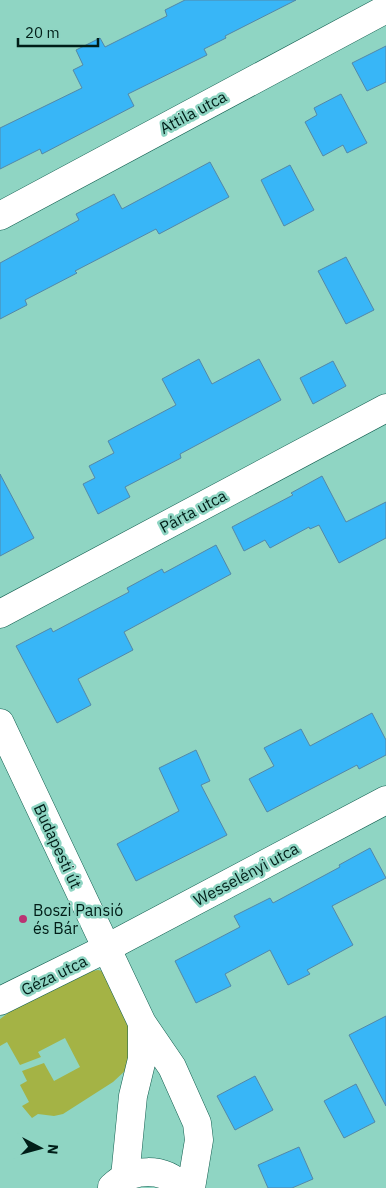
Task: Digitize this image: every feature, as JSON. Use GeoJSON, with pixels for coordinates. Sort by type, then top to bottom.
{"type":"FeatureCollection","features":[{"type":"Feature","properties":{"kind":"street","name":"Attila utca"},"geometry":{"type":"LineString","coordinates":[[0,216],[386,9]]}},
{"type":"Feature","properties":{"kind":"street","name":"Párta utca"},"geometry":{"type":"LineString","coordinates":[[0,614],[386,408]]}},
{"type":"Feature","properties":{"kind":"street","name":"Budapesti út"},"geometry":{"type":"LineString","coordinates":[[0,723],[142,1023],[172,1067],[197,1123],[199,1140],[191,1188]]}},
{"type":"Feature","properties":{"kind":"street","name":"Wesselényi utca"},"geometry":{"type":"LineString","coordinates":[[107,948],[386,800]]}},
{"type":"Feature","properties":{"kind":"street","name":"Géza utca"},"geometry":{"type":"LineString","coordinates":[[0,1001],[107,948]]}},
{"type":"Feature","properties":{"kind":"street","name":"Budapesti út"},"geometry":{"type":"LineString","coordinates":[[118,1182],[133,1096],[142,1059],[142,1023]]}},
{"type":"Feature","properties":{"kind":"street"},"geometry":{"type":"LineString","coordinates":[[118,1182],[141,1172],[156,1172],[170,1177],[183,1188]]}},
{"type":"Feature","properties":{"kind":"green space"},"geometry":{"type":"Polygon","coordinates":[[[98,970],[111,973],[136,1032],[127,1069],[113,1082],[63,1114],[54,1116],[38,1114],[32,1118],[22,1106],[29,1102],[20,1085],[27,1081],[22,1071],[44,1063],[54,1081],[80,1067],[65,1038],[38,1052],[41,1057],[20,1065],[7,1042],[0,1046],[0,1019],[15,1008],[87,972],[98,970]]]}},
{"type":"Feature","properties":{"kind":"building"},"geometry":{"type":"Polygon","coordinates":[[[185,0],[296,0],[225,36],[226,38],[204,49],[207,55],[128,94],[134,106],[42,154],[40,149],[0,169],[0,128],[82,88],[73,70],[83,65],[76,50],[100,38],[105,47],[167,16],[165,10],[185,0]]]}},
{"type":"Feature","properties":{"kind":"building"},"geometry":{"type":"Polygon","coordinates":[[[386,46],[386,82],[367,91],[352,63],[386,46]]]}},
{"type":"Feature","properties":{"kind":"building"},"geometry":{"type":"Polygon","coordinates":[[[341,94],[367,143],[347,153],[343,145],[323,156],[305,122],[317,115],[314,108],[341,94]]]}},
{"type":"Feature","properties":{"kind":"building"},"geometry":{"type":"Polygon","coordinates":[[[210,162],[229,197],[159,234],[156,229],[75,271],[77,273],[25,300],[27,305],[0,319],[0,263],[79,220],[76,214],[114,194],[122,209],[210,162]]]}},
{"type":"Feature","properties":{"kind":"building"},"geometry":{"type":"Polygon","coordinates":[[[290,165],[314,210],[284,226],[261,180],[290,165]]]}},
{"type":"Feature","properties":{"kind":"building"},"geometry":{"type":"Polygon","coordinates":[[[346,257],[374,310],[346,324],[318,271],[346,257]]]}},
{"type":"Feature","properties":{"kind":"building"},"geometry":{"type":"Polygon","coordinates":[[[199,359],[212,384],[259,359],[281,400],[180,454],[181,458],[125,487],[130,497],[98,514],[83,484],[95,478],[89,466],[114,453],[108,441],[176,405],[162,379],[199,359]]]}},
{"type":"Feature","properties":{"kind":"building"},"geometry":{"type":"Polygon","coordinates":[[[333,361],[346,386],[313,404],[300,378],[333,361]]]}},
{"type":"Feature","properties":{"kind":"building"},"geometry":{"type":"Polygon","coordinates":[[[0,474],[34,538],[0,556],[0,474]]]}},
{"type":"Feature","properties":{"kind":"building"},"geometry":{"type":"Polygon","coordinates":[[[322,476],[346,522],[386,502],[386,538],[339,563],[319,525],[310,529],[309,527],[270,548],[265,540],[244,551],[232,527],[293,495],[291,493],[322,476]]]}},
{"type":"Feature","properties":{"kind":"building"},"geometry":{"type":"Polygon","coordinates":[[[216,545],[231,574],[124,632],[133,650],[78,679],[91,705],[57,723],[16,646],[51,628],[53,632],[129,592],[127,588],[162,569],[164,573],[216,545]]]}},
{"type":"Feature","properties":{"kind":"building"},"geometry":{"type":"Polygon","coordinates":[[[372,713],[386,740],[386,755],[359,769],[357,765],[267,812],[249,779],[274,766],[264,748],[301,729],[310,746],[372,713]]]}},
{"type":"Feature","properties":{"kind":"building"},"geometry":{"type":"Polygon","coordinates":[[[196,750],[210,781],[201,785],[227,835],[136,881],[117,844],[179,811],[159,768],[196,750]]]}},
{"type":"Feature","properties":{"kind":"building"},"geometry":{"type":"Polygon","coordinates":[[[370,848],[386,878],[332,906],[353,945],[307,970],[310,974],[288,985],[270,950],[225,974],[231,986],[196,1003],[175,961],[240,927],[234,916],[270,898],[273,903],[340,867],[339,865],[370,848]]]}},
{"type":"Feature","properties":{"kind":"building"},"geometry":{"type":"Polygon","coordinates":[[[386,1016],[386,1106],[349,1035],[386,1016]]]}},
{"type":"Feature","properties":{"kind":"building"},"geometry":{"type":"Polygon","coordinates":[[[255,1076],[273,1110],[235,1130],[217,1096],[255,1076]]]}},
{"type":"Feature","properties":{"kind":"building"},"geometry":{"type":"Polygon","coordinates":[[[356,1084],[375,1122],[344,1138],[324,1101],[356,1084]]]}},
{"type":"Feature","properties":{"kind":"building"},"geometry":{"type":"Polygon","coordinates":[[[299,1147],[313,1179],[292,1188],[268,1188],[258,1165],[299,1147]]]}},
{"type":"Feature","properties":{"kind":"place","name":"Boszi Pansió és Bár"},"geometry":{"type":"Point","coordinates":[23,919]}}]}
